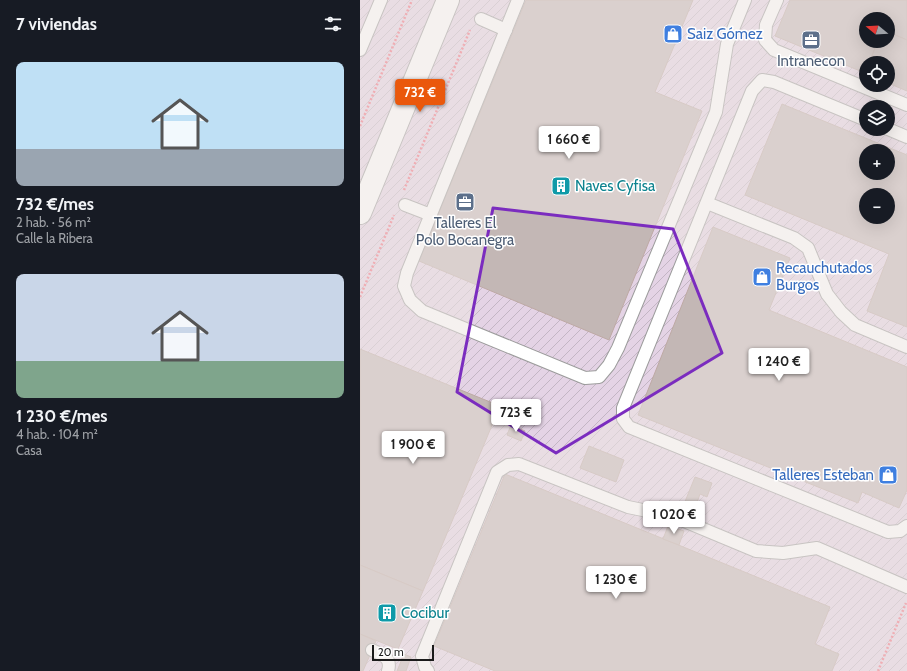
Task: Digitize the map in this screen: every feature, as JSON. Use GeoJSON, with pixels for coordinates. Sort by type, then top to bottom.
{"type":"FeatureCollection","features":[{"type":"Feature","properties":{"kind":"street"},"geometry":{"type":"LineString","coordinates":[[360,213],[448,0]]}},
{"type":"Feature","properties":{"kind":"lane"},"geometry":{"type":"LineString","coordinates":[[360,50],[381,0]]}},
{"type":"Feature","properties":{"kind":"lane"},"geometry":{"type":"LineString","coordinates":[[518,0],[407,273],[404,286],[410,300],[422,311],[585,378],[599,377],[609,365],[618,348],[716,112],[727,44],[745,0]]}},
{"type":"Feature","properties":{"kind":"lane"},"geometry":{"type":"LineString","coordinates":[[776,0],[766,25],[765,40],[774,50],[907,105]]}},
{"type":"Feature","properties":{"kind":"lane"},"geometry":{"type":"LineString","coordinates":[[477,22],[506,30]]}},
{"type":"Feature","properties":{"kind":"lane"},"geometry":{"type":"LineString","coordinates":[[859,117],[774,82],[762,80],[752,91],[623,408],[623,419],[629,427],[888,532],[900,531],[907,526]]}},
{"type":"Feature","properties":{"kind":"lane"},"geometry":{"type":"LineString","coordinates":[[895,132],[907,137]]}},
{"type":"Feature","properties":{"kind":"lane"},"geometry":{"type":"LineString","coordinates":[[401,203],[431,215]]}},
{"type":"Feature","properties":{"kind":"lane"},"geometry":{"type":"LineString","coordinates":[[707,203],[794,238],[808,248],[827,294],[841,312],[855,325],[907,346]]}},
{"type":"Feature","properties":{"kind":"lane"},"geometry":{"type":"LineString","coordinates":[[428,671],[425,667],[422,656],[497,472],[508,465],[519,464],[628,507],[672,516],[756,551],[783,553],[817,548],[907,587]]}},
{"type":"Feature","properties":{"kind":"lane"},"geometry":{"type":"LineString","coordinates":[[372,650],[388,659],[390,663],[388,671]]}},
{"type":"Feature","properties":{"kind":"path"},"geometry":{"type":"LineString","coordinates":[[360,126],[412,0]]}},
{"type":"Feature","properties":{"kind":"path"},"geometry":{"type":"LineString","coordinates":[[360,297],[477,22]]}},
{"type":"Feature","properties":{"kind":"path"},"geometry":{"type":"LineString","coordinates":[[878,671],[907,602]]}},
{"type":"Feature","properties":{"kind":"highlighted area"},"geometry":{"type":"Polygon","coordinates":[[[493,208],[673,229],[722,353],[556,453],[457,392],[493,208]]]}},
{"type":"Feature","properties":{"kind":"shaded area"},"geometry":{"type":"Polygon","coordinates":[[[360,0],[907,0],[907,671],[360,671],[360,0]]]}},
{"type":"Feature","properties":{"kind":"building","name":"Naves Cyfisa"},"geometry":{"type":"Polygon","coordinates":[[[526,0],[693,0],[655,92],[702,111],[609,340],[419,261],[526,0]]]}},
{"type":"Feature","properties":{"kind":"building"},"geometry":{"type":"Polygon","coordinates":[[[790,0],[907,0],[907,40],[895,35],[895,12],[859,12],[859,48],[875,48],[872,56],[859,56],[859,71],[775,36],[790,0]]]}},
{"type":"Feature","properties":{"kind":"building"},"geometry":{"type":"Polygon","coordinates":[[[895,35],[907,40],[907,91],[895,86],[895,56],[872,56],[875,48],[895,48],[895,35]]]}},
{"type":"Feature","properties":{"kind":"building"},"geometry":{"type":"Polygon","coordinates":[[[782,104],[880,144],[859,144],[859,180],[895,180],[895,150],[907,155],[907,327],[867,311],[889,254],[745,195],[782,104]]]}},
{"type":"Feature","properties":{"kind":"building"},"geometry":{"type":"Polygon","coordinates":[[[713,227],[790,258],[769,310],[907,367],[907,490],[899,508],[862,492],[858,503],[638,415],[713,227]]]}},
{"type":"Feature","properties":{"kind":"building"},"geometry":{"type":"Polygon","coordinates":[[[360,349],[500,406],[423,591],[360,565],[360,349]]]}},
{"type":"Feature","properties":{"kind":"building"},"geometry":{"type":"Polygon","coordinates":[[[511,425],[525,431],[521,441],[507,435],[511,425]]]}},
{"type":"Feature","properties":{"kind":"building"},"geometry":{"type":"Polygon","coordinates":[[[589,446],[624,460],[616,482],[580,468],[589,446]]]}},
{"type":"Feature","properties":{"kind":"building"},"geometry":{"type":"Polygon","coordinates":[[[505,474],[830,607],[815,644],[839,654],[832,671],[495,671],[434,646],[505,474]]]}},
{"type":"Feature","properties":{"kind":"building"},"geometry":{"type":"Polygon","coordinates":[[[695,477],[712,483],[707,497],[700,494],[695,508],[684,504],[695,477]]]}},
{"type":"Feature","properties":{"kind":"building"},"geometry":{"type":"Polygon","coordinates":[[[668,526],[684,531],[679,545],[663,539],[668,526]]]}},
{"type":"Feature","properties":{"kind":"building","name":"Cocibur"},"geometry":{"type":"Polygon","coordinates":[[[360,565],[423,591],[398,649],[360,634],[360,565]]]}},
{"type":"Feature","properties":{"kind":"building"},"geometry":{"type":"Polygon","coordinates":[[[360,634],[376,641],[363,671],[360,671],[360,634]]]}},
{"type":"Feature","properties":{"kind":"building"},"geometry":{"type":"Polygon","coordinates":[[[404,654],[411,657],[406,671],[397,671],[404,654]]]}},
{"type":"Feature","properties":{"kind":"place","name":"Saiz Gómez"},"geometry":{"type":"Point","coordinates":[673,34]}},
{"type":"Feature","properties":{"kind":"place","name":"Intranecon"},"geometry":{"type":"Point","coordinates":[811,40]}},
{"type":"Feature","properties":{"kind":"place","name":"Naves Cyfisa"},"geometry":{"type":"Point","coordinates":[561,186]}},
{"type":"Feature","properties":{"kind":"place","name":"Talleres El Polo Bocanegra"},"geometry":{"type":"Point","coordinates":[465,202]}},
{"type":"Feature","properties":{"kind":"place","name":"Recauchutados Burgos"},"geometry":{"type":"Point","coordinates":[762,277]}},
{"type":"Feature","properties":{"kind":"place","name":"Talleres Esteban"},"geometry":{"type":"Point","coordinates":[888,475]}},
{"type":"Feature","properties":{"kind":"place","name":"Cocibur"},"geometry":{"type":"Point","coordinates":[387,613]}}]}
